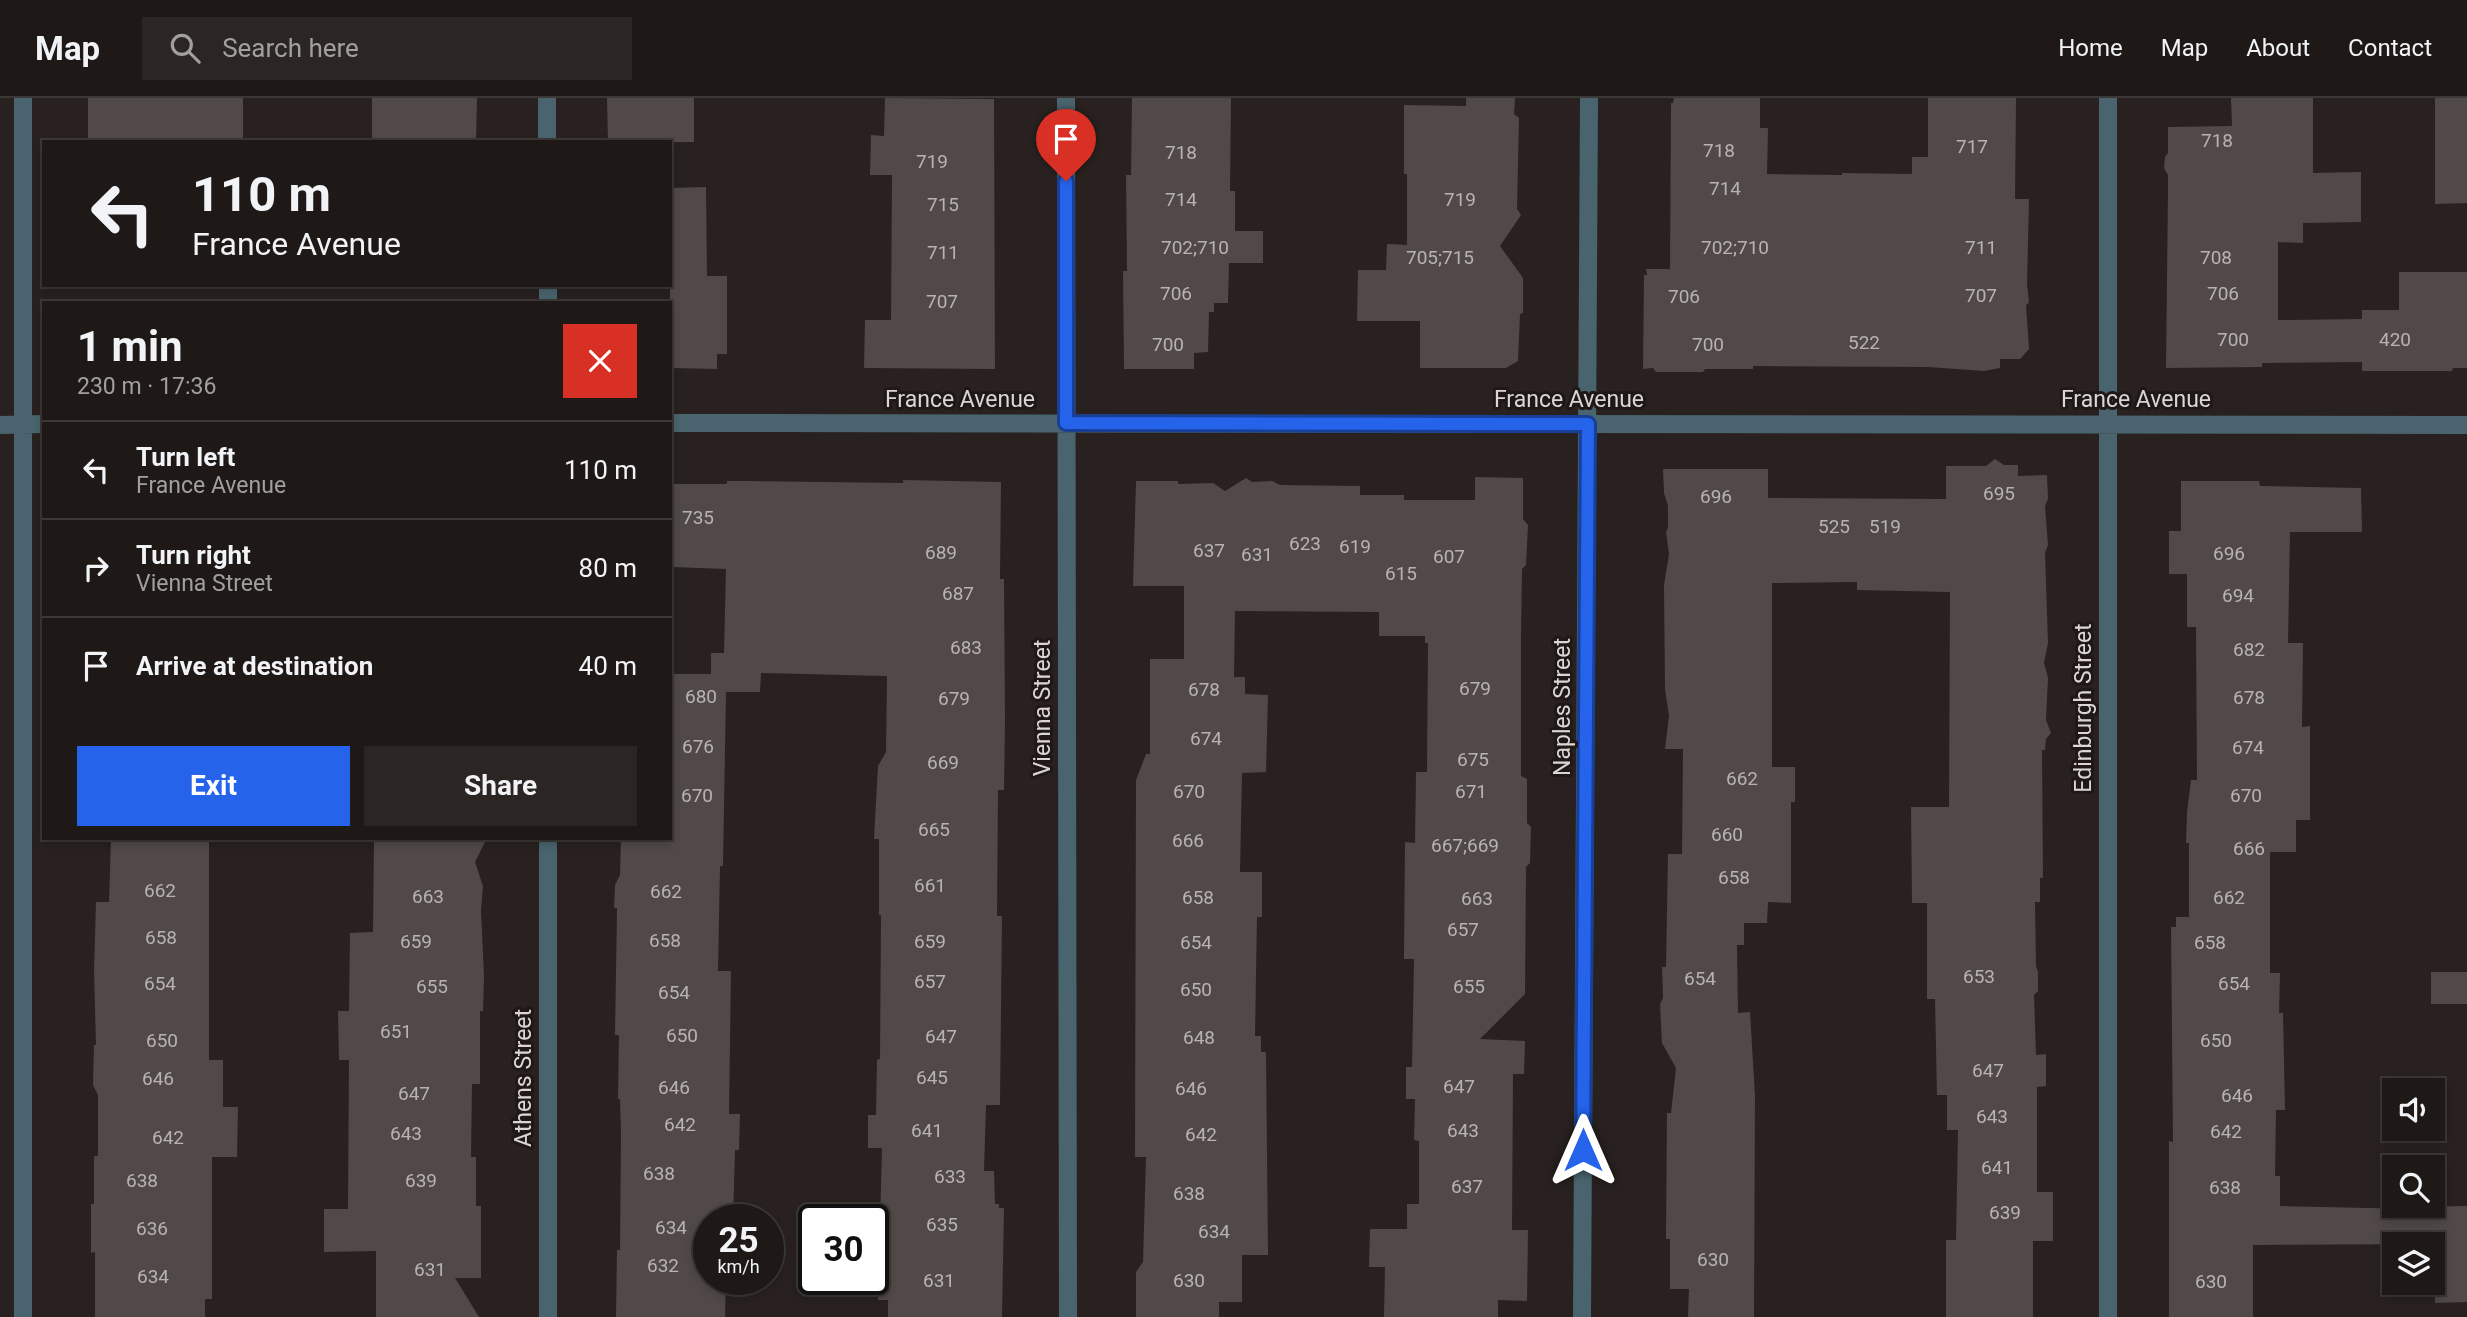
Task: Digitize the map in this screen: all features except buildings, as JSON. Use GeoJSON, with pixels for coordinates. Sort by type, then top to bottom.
{"type":"FeatureCollection","features":[{"type":"Feature","properties":{"kind":"street"},"geometry":{"type":"LineString","coordinates":[[23,98],[23,1317]]}},
{"type":"Feature","properties":{"kind":"street"},"geometry":{"type":"LineString","coordinates":[[547,98],[547,140]]}},
{"type":"Feature","properties":{"kind":"street","name":"Vienna Street"},"geometry":{"type":"LineString","coordinates":[[1066,98],[1068,1317]]}},
{"type":"Feature","properties":{"kind":"street","name":"Naples Street"},"geometry":{"type":"LineString","coordinates":[[1582,1317],[1589,98]]}},
{"type":"Feature","properties":{"kind":"street","name":"Edinburgh Street"},"geometry":{"type":"LineString","coordinates":[[2108,98],[2108,1317]]}},
{"type":"Feature","properties":{"kind":"street","name":"France Avenue"},"geometry":{"type":"LineString","coordinates":[[672,423],[2467,425]]}},
{"type":"Feature","properties":{"kind":"street"},"geometry":{"type":"LineString","coordinates":[[0,425],[42,424]]}},
{"type":"Feature","properties":{"kind":"street","name":"Athens Street"},"geometry":{"type":"LineString","coordinates":[[548,840],[548,1317]]}},
{"type":"Feature","properties":{"kind":"route"},"geometry":{"type":"LineString","coordinates":[[1066,181],[1066,423],[1588,424],[1583,1150]]}}]}
